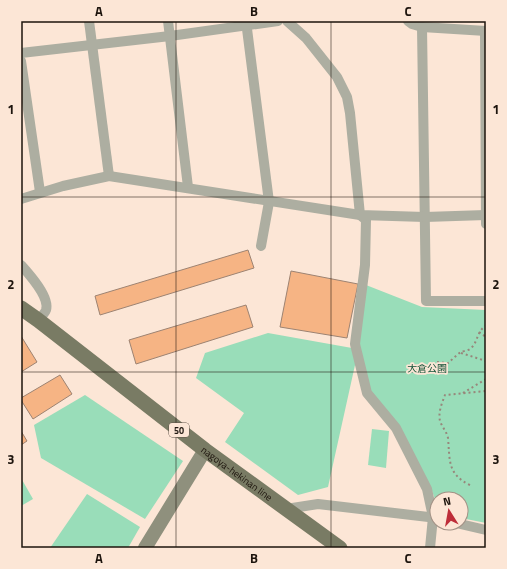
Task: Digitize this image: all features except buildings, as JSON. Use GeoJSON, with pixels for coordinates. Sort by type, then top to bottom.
{"type":"FeatureCollection","features":[{"type":"Feature","properties":{"kind":"main road","name":"nagoya-hekinan line"},"geometry":{"type":"LineString","coordinates":[[21,308],[205,450],[340,548]]}},
{"type":"Feature","properties":{"kind":"street"},"geometry":{"type":"LineString","coordinates":[[88,21],[109,176]]}},
{"type":"Feature","properties":{"kind":"street"},"geometry":{"type":"LineString","coordinates":[[168,21],[188,188]]}},
{"type":"Feature","properties":{"kind":"street"},"geometry":{"type":"LineString","coordinates":[[21,53],[170,36],[246,23],[278,21]]}},
{"type":"Feature","properties":{"kind":"street"},"geometry":{"type":"LineString","coordinates":[[287,21],[306,38],[337,77],[346,97],[350,113],[360,215],[366,220],[365,257],[355,344],[367,393],[396,428],[427,488],[429,496]]}},
{"type":"Feature","properties":{"kind":"street"},"geometry":{"type":"LineString","coordinates":[[408,21],[412,24],[422,26],[485,31],[486,224]]}},
{"type":"Feature","properties":{"kind":"street"},"geometry":{"type":"LineString","coordinates":[[246,23],[269,202],[261,246]]}},
{"type":"Feature","properties":{"kind":"street"},"geometry":{"type":"LineString","coordinates":[[422,26],[426,301],[486,301]]}},
{"type":"Feature","properties":{"kind":"street"},"geometry":{"type":"LineString","coordinates":[[21,61],[40,192]]}},
{"type":"Feature","properties":{"kind":"street"},"geometry":{"type":"LineString","coordinates":[[21,199],[40,192],[109,176],[360,215],[425,217],[486,215]]}},
{"type":"Feature","properties":{"kind":"street"},"geometry":{"type":"LineString","coordinates":[[21,265],[32,277],[46,300],[46,310],[38,320]]}},
{"type":"Feature","properties":{"kind":"street"},"geometry":{"type":"LineString","coordinates":[[145,548],[205,450]]}},
{"type":"Feature","properties":{"kind":"street"},"geometry":{"type":"LineString","coordinates":[[286,509],[318,504],[429,517]]}},
{"type":"Feature","properties":{"kind":"street"},"geometry":{"type":"LineString","coordinates":[[469,526],[486,530]]}},
{"type":"Feature","properties":{"kind":"street"},"geometry":{"type":"LineString","coordinates":[[430,548],[433,531]]}},
{"type":"Feature","properties":{"kind":"path"},"geometry":{"type":"LineString","coordinates":[[437,362],[448,363],[460,353],[470,349],[476,341],[479,332],[484,326],[486,326]]}},
{"type":"Feature","properties":{"kind":"path"},"geometry":{"type":"LineString","coordinates":[[479,332],[486,337]]}},
{"type":"Feature","properties":{"kind":"path"},"geometry":{"type":"LineString","coordinates":[[460,353],[486,361]]}},
{"type":"Feature","properties":{"kind":"path"},"geometry":{"type":"LineString","coordinates":[[462,394],[486,379]]}},
{"type":"Feature","properties":{"kind":"path"},"geometry":{"type":"LineString","coordinates":[[470,485],[450,467],[448,436],[440,421],[440,410],[445,394],[462,394],[486,391]]}},
{"type":"Feature","properties":{"kind":"green space","name":"大倉公園"},"geometry":{"type":"Polygon","coordinates":[[[366,285],[422,307],[486,310],[486,523],[469,520],[469,491],[432,491],[370,392],[358,345],[366,285]]]}},
{"type":"Feature","properties":{"kind":"green space"},"geometry":{"type":"Polygon","coordinates":[[[268,333],[352,348],[357,356],[328,487],[298,495],[225,442],[244,413],[196,378],[205,353],[268,333]]]}},
{"type":"Feature","properties":{"kind":"green space"},"geometry":{"type":"Polygon","coordinates":[[[85,395],[183,461],[145,519],[41,458],[34,425],[85,395]]]}},
{"type":"Feature","properties":{"kind":"green space"},"geometry":{"type":"Polygon","coordinates":[[[372,429],[389,431],[386,468],[368,465],[372,429]]]}},
{"type":"Feature","properties":{"kind":"green space"},"geometry":{"type":"Polygon","coordinates":[[[21,478],[33,499],[21,506],[21,478]]]}},
{"type":"Feature","properties":{"kind":"green space"},"geometry":{"type":"Polygon","coordinates":[[[87,494],[140,527],[128,548],[50,548],[87,494]]]}}]}
